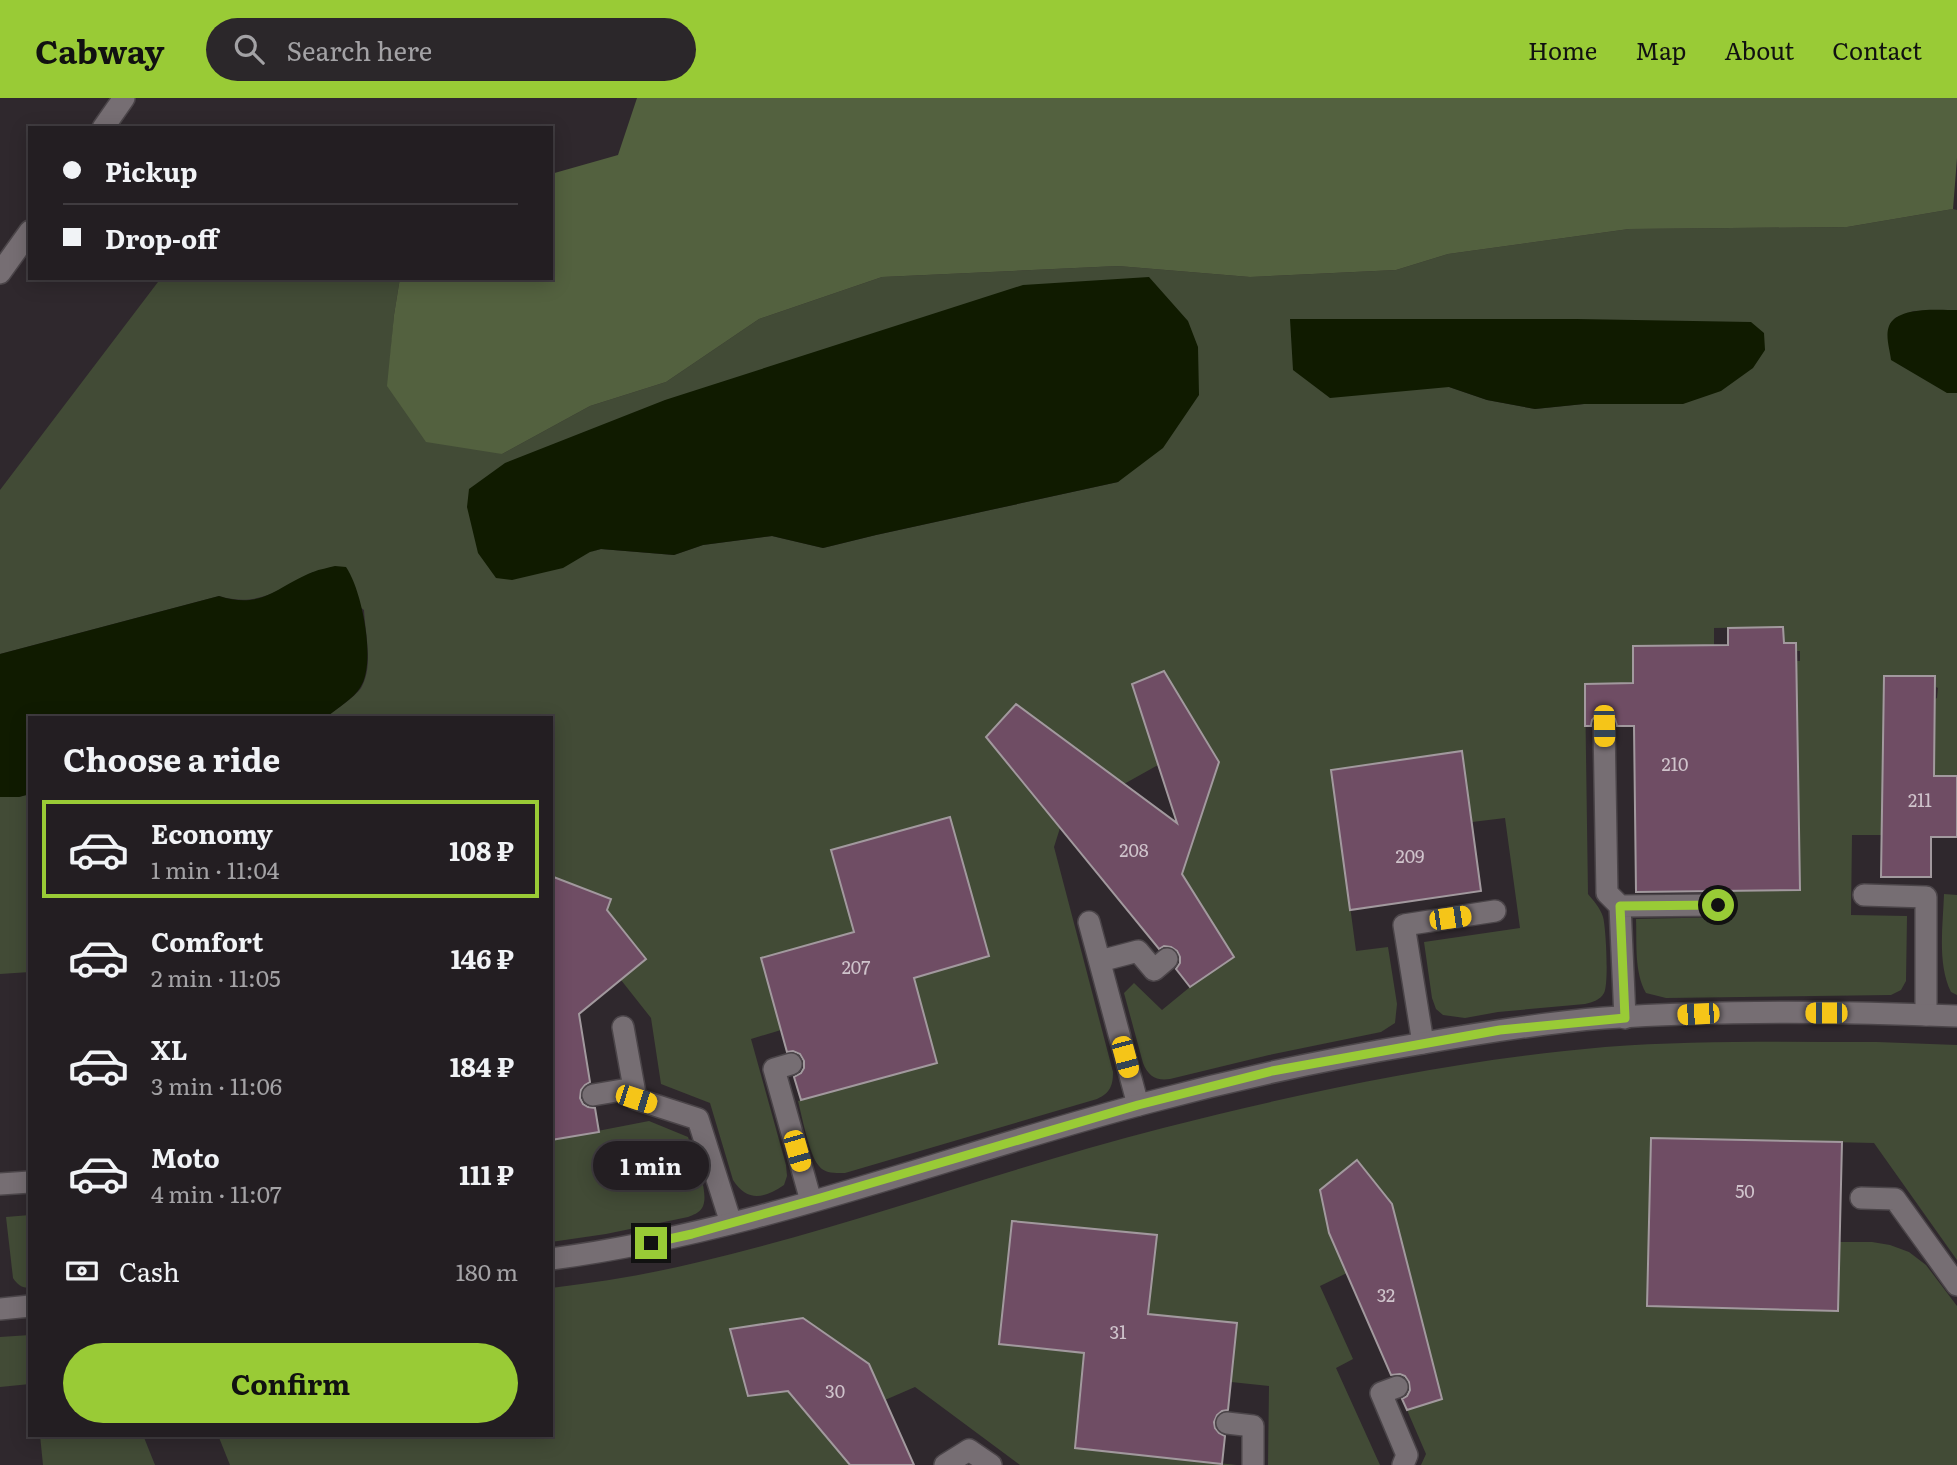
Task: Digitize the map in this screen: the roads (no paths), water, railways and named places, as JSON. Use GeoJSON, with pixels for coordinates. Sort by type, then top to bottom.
{"type":"FeatureCollection","features":[{"type":"Feature","properties":{"kind":"street"},"geometry":{"type":"LineString","coordinates":[[104,126],[124,98]]}},
{"type":"Feature","properties":{"kind":"street"},"geometry":{"type":"LineString","coordinates":[[0,274],[28,234]]}},
{"type":"Feature","properties":{"kind":"street"},"geometry":{"type":"LineString","coordinates":[[1604,726],[1607,893],[1620,906],[1625,1018]]}},
{"type":"Feature","properties":{"kind":"street"},"geometry":{"type":"LineString","coordinates":[[1864,895],[1906,886],[1926,897],[1926,1015]]}},
{"type":"Feature","properties":{"kind":"street"},"geometry":{"type":"LineString","coordinates":[[1620,906],[1718,905]]}},
{"type":"Feature","properties":{"kind":"street"},"geometry":{"type":"LineString","coordinates":[[1423,1043],[1404,925],[1495,911]]}},
{"type":"Feature","properties":{"kind":"street"},"geometry":{"type":"LineString","coordinates":[[1089,922],[1138,1105]]}},
{"type":"Feature","properties":{"kind":"street"},"geometry":{"type":"LineString","coordinates":[[1100,961],[1138,951],[1154,970],[1167,959]]}},
{"type":"Feature","properties":{"kind":"street"},"geometry":{"type":"LineString","coordinates":[[553,1259],[609,1252],[692,1234],[1138,1105],[1272,1071],[1423,1043],[1500,1030],[1625,1018],[1723,1013],[1957,1016]]}},
{"type":"Feature","properties":{"kind":"street"},"geometry":{"type":"LineString","coordinates":[[623,1027],[636,1099],[698,1119],[731,1223]]}},
{"type":"Feature","properties":{"kind":"street"},"geometry":{"type":"LineString","coordinates":[[790,1064],[774,1069],[811,1201]]}},
{"type":"Feature","properties":{"kind":"street"},"geometry":{"type":"LineString","coordinates":[[593,1095],[634,1088]]}},
{"type":"Feature","properties":{"kind":"street"},"geometry":{"type":"LineString","coordinates":[[0,1184],[28,1182]]}},
{"type":"Feature","properties":{"kind":"street"},"geometry":{"type":"LineString","coordinates":[[1861,1198],[1895,1199],[1957,1285]]}},
{"type":"Feature","properties":{"kind":"street"},"geometry":{"type":"LineString","coordinates":[[0,1308],[28,1306]]}},
{"type":"Feature","properties":{"kind":"street"},"geometry":{"type":"LineString","coordinates":[[1397,1387],[1381,1393],[1408,1455],[1403,1465]]}},
{"type":"Feature","properties":{"kind":"street"},"geometry":{"type":"LineString","coordinates":[[1227,1423],[1253,1426],[1252,1465]]}},
{"type":"Feature","properties":{"kind":"street"},"geometry":{"type":"LineString","coordinates":[[945,1465],[969,1450],[991,1465]]}}]}
